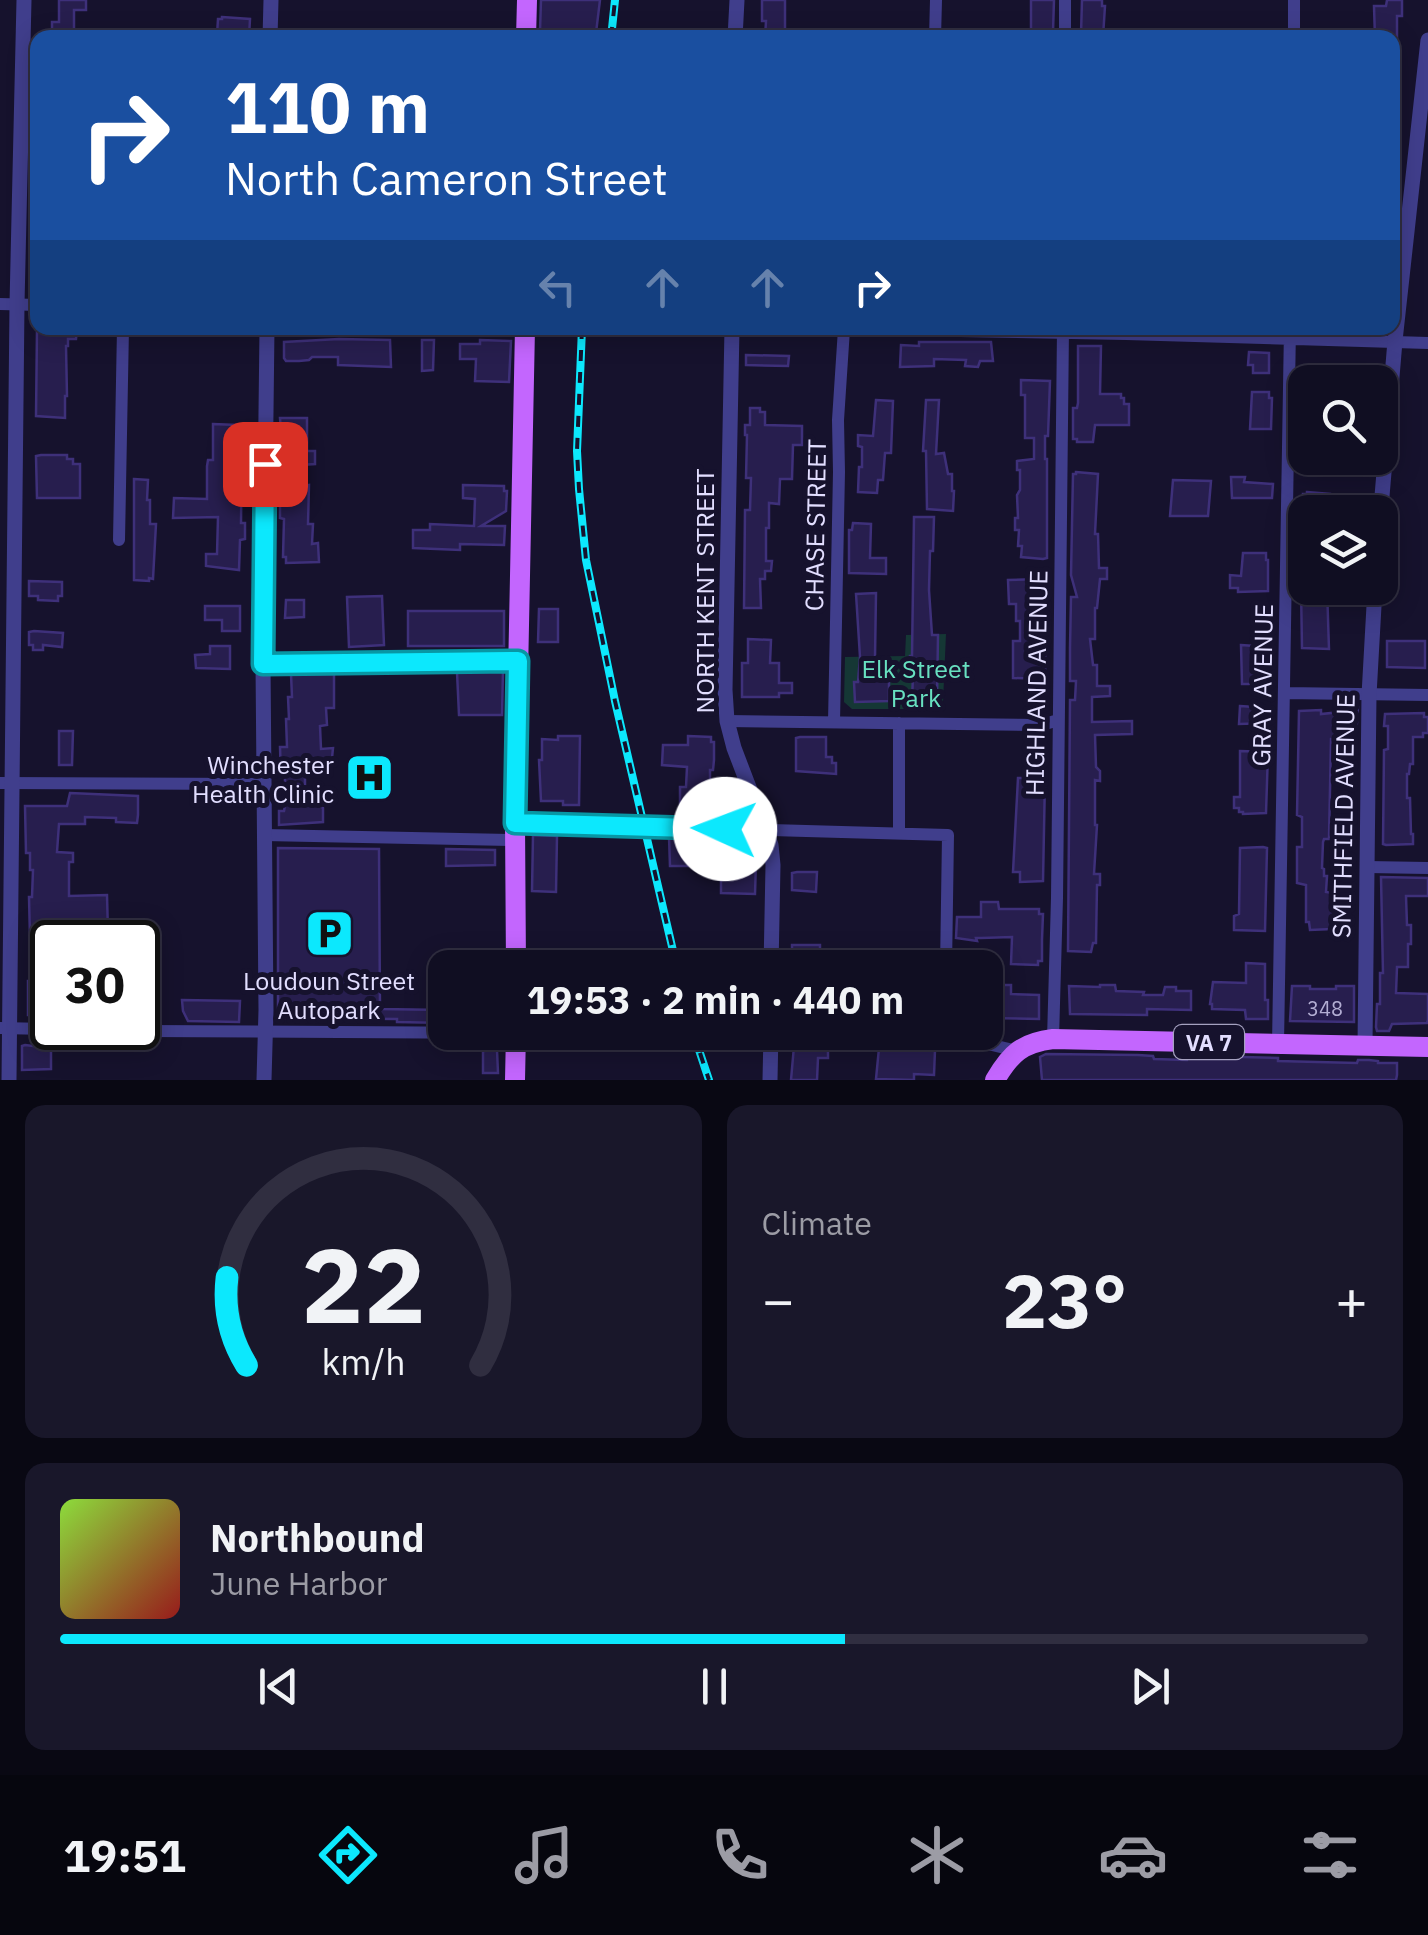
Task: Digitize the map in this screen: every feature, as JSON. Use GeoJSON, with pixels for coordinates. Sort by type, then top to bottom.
{"type":"FeatureCollection","features":[{"type":"Feature","properties":{"kind":"main road"},"geometry":{"type":"LineString","coordinates":[[526,0],[526,30]]}},
{"type":"Feature","properties":{"kind":"main road"},"geometry":{"type":"LineString","coordinates":[[516,950],[525,335]]}},
{"type":"Feature","properties":{"kind":"main road","name":"VA 7"},"geometry":{"type":"LineString","coordinates":[[1017,1051],[1053,1039],[1428,1047]]}},
{"type":"Feature","properties":{"kind":"main road"},"geometry":{"type":"LineString","coordinates":[[515,1080],[517,1050]]}},
{"type":"Feature","properties":{"kind":"main road"},"geometry":{"type":"LineString","coordinates":[[995,1080],[1017,1051]]}},
{"type":"Feature","properties":{"kind":"street"},"geometry":{"type":"LineString","coordinates":[[9,1080],[5,1028],[8,304],[24,0]]}},
{"type":"Feature","properties":{"kind":"street"},"geometry":{"type":"LineString","coordinates":[[270,30],[271,0]]}},
{"type":"Feature","properties":{"kind":"street"},"geometry":{"type":"LineString","coordinates":[[736,30],[737,0]]}},
{"type":"Feature","properties":{"kind":"street"},"geometry":{"type":"LineString","coordinates":[[935,30],[936,0]]}},
{"type":"Feature","properties":{"kind":"street"},"geometry":{"type":"LineString","coordinates":[[1065,0],[1065,30]]}},
{"type":"Feature","properties":{"kind":"street"},"geometry":{"type":"LineString","coordinates":[[1294,0],[1294,30]]}},
{"type":"Feature","properties":{"kind":"street"},"geometry":{"type":"LineString","coordinates":[[1400,305],[1422,146],[1428,40]]}},
{"type":"Feature","properties":{"kind":"street"},"geometry":{"type":"LineString","coordinates":[[119,540],[123,335]]}},
{"type":"Feature","properties":{"kind":"street"},"geometry":{"type":"LineString","coordinates":[[264,1080],[267,335]]}},
{"type":"Feature","properties":{"kind":"street","name":"NORTH KENT STREET"},"geometry":{"type":"LineString","coordinates":[[732,335],[724,690],[734,748],[771,845],[772,950]]}},
{"type":"Feature","properties":{"kind":"street","name":"CHASE STREET"},"geometry":{"type":"LineString","coordinates":[[834,722],[838,420],[844,335]]}},
{"type":"Feature","properties":{"kind":"street","name":"HIGHLAND AVENUE"},"geometry":{"type":"LineString","coordinates":[[1053,1039],[1062,335]]}},
{"type":"Feature","properties":{"kind":"street","name":"GRAY AVENUE"},"geometry":{"type":"LineString","coordinates":[[1278,1044],[1290,335]]}},
{"type":"Feature","properties":{"kind":"street"},"geometry":{"type":"LineString","coordinates":[[1316,335],[1428,343]]}},
{"type":"Feature","properties":{"kind":"street"},"geometry":{"type":"LineString","coordinates":[[1382,495],[1396,335]]}},
{"type":"Feature","properties":{"kind":"street","name":"SMITHFIELD AVENUE"},"geometry":{"type":"LineString","coordinates":[[1365,1046],[1369,694],[1374,605]]}},
{"type":"Feature","properties":{"kind":"street"},"geometry":{"type":"LineString","coordinates":[[263,664],[518,661]]}},
{"type":"Feature","properties":{"kind":"street"},"geometry":{"type":"LineString","coordinates":[[1285,693],[1428,695]]}},
{"type":"Feature","properties":{"kind":"street"},"geometry":{"type":"LineString","coordinates":[[728,721],[1042,725],[1058,720]]}},
{"type":"Feature","properties":{"kind":"street"},"geometry":{"type":"LineString","coordinates":[[899,724],[899,832]]}},
{"type":"Feature","properties":{"kind":"street"},"geometry":{"type":"LineString","coordinates":[[6,783],[264,784]]}},
{"type":"Feature","properties":{"kind":"street"},"geometry":{"type":"LineString","coordinates":[[264,835],[765,830],[948,835],[946,950]]}},
{"type":"Feature","properties":{"kind":"street"},"geometry":{"type":"LineString","coordinates":[[1367,867],[1428,868]]}},
{"type":"Feature","properties":{"kind":"street"},"geometry":{"type":"LineString","coordinates":[[5,1028],[428,1032]]}},
{"type":"Feature","properties":{"kind":"street"},"geometry":{"type":"LineString","coordinates":[[1003,1048],[1017,1051]]}},
{"type":"Feature","properties":{"kind":"street"},"geometry":{"type":"LineString","coordinates":[[770,1050],[770,1080]]}},
{"type":"Feature","properties":{"kind":"green space","name":"Elk Street Park"},"geometry":{"type":"Polygon","coordinates":[[[946,634],[943,702],[934,709],[852,709],[844,702],[845,657],[905,656],[906,635],[946,634]]]}},
{"type":"Feature","properties":{"kind":"building"},"geometry":{"type":"Polygon","coordinates":[[[59,0],[86,0],[86,10],[74,10],[74,30],[52,30],[52,22],[59,22],[59,0]]]}},
{"type":"Feature","properties":{"kind":"building"},"geometry":{"type":"Polygon","coordinates":[[[541,0],[600,0],[596,30],[540,30],[541,0]]]}},
{"type":"Feature","properties":{"kind":"building"},"geometry":{"type":"Polygon","coordinates":[[[762,0],[785,0],[785,30],[765,30],[766,21],[762,21],[762,0]]]}},
{"type":"Feature","properties":{"kind":"building"},"geometry":{"type":"Polygon","coordinates":[[[1031,0],[1054,0],[1053,30],[1031,30],[1031,0]]]}},
{"type":"Feature","properties":{"kind":"building"},"geometry":{"type":"Polygon","coordinates":[[[1082,0],[1102,0],[1103,30],[1081,30],[1082,0]]]}},
{"type":"Feature","properties":{"kind":"building"},"geometry":{"type":"Polygon","coordinates":[[[1387,0],[1402,0],[1397,30],[1375,30],[1374,6],[1386,6],[1387,0]]]}},
{"type":"Feature","properties":{"kind":"building"},"geometry":{"type":"Polygon","coordinates":[[[218,19],[250,19],[249,30],[217,30],[218,19]]]}},
{"type":"Feature","properties":{"kind":"building"},"geometry":{"type":"Polygon","coordinates":[[[37,335],[76,335],[76,339],[68,339],[66,346],[65,418],[36,416],[37,335]]]}},
{"type":"Feature","properties":{"kind":"building"},"geometry":{"type":"Polygon","coordinates":[[[390,340],[391,367],[338,365],[338,357],[299,361],[284,358],[284,342],[390,340]]]}},
{"type":"Feature","properties":{"kind":"building"},"geometry":{"type":"Polygon","coordinates":[[[422,340],[434,340],[433,370],[422,371],[422,340]]]}},
{"type":"Feature","properties":{"kind":"building"},"geometry":{"type":"Polygon","coordinates":[[[480,340],[511,341],[509,382],[475,381],[476,359],[460,359],[460,344],[480,344],[480,340]]]}},
{"type":"Feature","properties":{"kind":"building"},"geometry":{"type":"Polygon","coordinates":[[[919,342],[991,342],[993,361],[980,361],[978,367],[965,366],[966,360],[934,359],[934,366],[900,367],[901,345],[919,346],[919,342]]]}},
{"type":"Feature","properties":{"kind":"building"},"geometry":{"type":"Polygon","coordinates":[[[1078,346],[1101,346],[1100,394],[1121,394],[1124,404],[1129,404],[1129,425],[1095,425],[1093,442],[1073,439],[1073,408],[1078,403],[1078,346]]]}},
{"type":"Feature","properties":{"kind":"building"},"geometry":{"type":"Polygon","coordinates":[[[1249,352],[1269,353],[1269,373],[1253,373],[1253,365],[1248,365],[1249,352]]]}},
{"type":"Feature","properties":{"kind":"building"},"geometry":{"type":"Polygon","coordinates":[[[746,355],[789,356],[788,366],[746,365],[746,355]]]}},
{"type":"Feature","properties":{"kind":"building"},"geometry":{"type":"Polygon","coordinates":[[[1021,380],[1050,381],[1045,436],[1047,558],[1043,559],[1021,557],[1019,530],[1015,530],[1020,490],[1017,461],[1034,459],[1034,438],[1025,438],[1021,380]]]}},
{"type":"Feature","properties":{"kind":"building"},"geometry":{"type":"Polygon","coordinates":[[[1252,392],[1269,392],[1271,429],[1250,429],[1252,392]]]}},
{"type":"Feature","properties":{"kind":"building"},"geometry":{"type":"Polygon","coordinates":[[[876,400],[893,401],[891,453],[885,453],[883,480],[878,480],[877,493],[858,492],[862,447],[858,446],[858,435],[873,436],[876,400]]]}},
{"type":"Feature","properties":{"kind":"building"},"geometry":{"type":"Polygon","coordinates":[[[926,400],[939,400],[936,454],[944,453],[948,474],[952,474],[953,511],[927,509],[923,451],[926,400]]]}},
{"type":"Feature","properties":{"kind":"building"},"geometry":{"type":"Polygon","coordinates":[[[750,408],[765,412],[765,425],[802,426],[802,445],[793,445],[792,479],[780,479],[779,504],[769,503],[766,561],[772,561],[771,571],[765,571],[765,579],[760,579],[761,608],[744,608],[745,510],[750,510],[751,478],[746,478],[745,425],[750,425],[750,408]]]}},
{"type":"Feature","properties":{"kind":"building"},"geometry":{"type":"Polygon","coordinates":[[[280,418],[307,418],[307,451],[315,451],[315,464],[301,465],[302,486],[309,485],[308,524],[313,524],[312,544],[318,543],[319,562],[286,563],[283,557],[284,519],[280,518],[280,504],[284,431],[280,418]]]}},
{"type":"Feature","properties":{"kind":"building"},"geometry":{"type":"Polygon","coordinates":[[[213,424],[237,425],[237,431],[242,432],[241,523],[245,523],[245,539],[240,540],[239,570],[206,566],[206,554],[217,554],[218,517],[173,518],[174,498],[207,499],[213,424]]]}},
{"type":"Feature","properties":{"kind":"building"},"geometry":{"type":"Polygon","coordinates":[[[67,455],[73,464],[80,464],[80,498],[37,498],[36,456],[67,455]]]}},
{"type":"Feature","properties":{"kind":"building"},"geometry":{"type":"Polygon","coordinates":[[[1076,472],[1098,474],[1095,534],[1099,568],[1107,568],[1107,579],[1100,579],[1095,608],[1095,639],[1090,639],[1093,665],[1097,665],[1097,686],[1110,686],[1110,696],[1092,697],[1092,722],[1132,721],[1132,734],[1095,735],[1100,781],[1095,780],[1094,874],[1100,874],[1100,885],[1096,943],[1091,952],[1068,951],[1070,700],[1075,700],[1076,681],[1070,681],[1070,648],[1071,597],[1077,597],[1071,575],[1076,472]]]}},
{"type":"Feature","properties":{"kind":"building"},"geometry":{"type":"Polygon","coordinates":[[[1231,477],[1273,484],[1272,498],[1232,498],[1231,477]]]}},
{"type":"Feature","properties":{"kind":"building"},"geometry":{"type":"Polygon","coordinates":[[[134,479],[148,480],[150,524],[156,524],[153,579],[149,581],[134,580],[134,479]]]}},
{"type":"Feature","properties":{"kind":"building"},"geometry":{"type":"Polygon","coordinates":[[[1173,480],[1211,481],[1208,516],[1170,516],[1173,480]]]}},
{"type":"Feature","properties":{"kind":"building"},"geometry":{"type":"Polygon","coordinates":[[[463,485],[504,486],[506,511],[481,526],[505,526],[504,545],[460,544],[460,550],[413,548],[413,530],[430,530],[430,524],[474,526],[475,499],[463,498],[463,485]]]}},
{"type":"Feature","properties":{"kind":"building"},"geometry":{"type":"Polygon","coordinates":[[[914,517],[934,517],[929,590],[932,635],[938,635],[937,701],[912,700],[914,517]]]}},
{"type":"Feature","properties":{"kind":"building"},"geometry":{"type":"Polygon","coordinates":[[[853,523],[871,524],[870,558],[886,558],[886,574],[849,573],[849,530],[853,523]]]}},
{"type":"Feature","properties":{"kind":"building"},"geometry":{"type":"Polygon","coordinates":[[[1243,553],[1266,553],[1268,591],[1238,592],[1238,588],[1230,588],[1230,575],[1241,576],[1243,553]]]}},
{"type":"Feature","properties":{"kind":"building"},"geometry":{"type":"Polygon","coordinates":[[[1008,580],[1047,581],[1045,679],[1013,678],[1013,641],[1020,641],[1020,621],[1016,621],[1016,604],[1009,604],[1008,580]]]}},
{"type":"Feature","properties":{"kind":"building"},"geometry":{"type":"Polygon","coordinates":[[[29,581],[62,582],[62,596],[58,596],[58,601],[29,596],[29,581]]]}},
{"type":"Feature","properties":{"kind":"building"},"geometry":{"type":"Polygon","coordinates":[[[876,593],[875,658],[883,658],[883,681],[889,681],[889,701],[855,702],[854,682],[858,682],[860,657],[856,594],[876,593]]]}},
{"type":"Feature","properties":{"kind":"building"},"geometry":{"type":"Polygon","coordinates":[[[382,596],[384,645],[349,647],[347,597],[382,596]]]}},
{"type":"Feature","properties":{"kind":"building"},"geometry":{"type":"Polygon","coordinates":[[[286,600],[304,600],[304,617],[285,618],[286,600]]]}},
{"type":"Feature","properties":{"kind":"building"},"geometry":{"type":"Polygon","coordinates":[[[1301,605],[1328,605],[1329,649],[1302,648],[1301,605]]]}},
{"type":"Feature","properties":{"kind":"building"},"geometry":{"type":"Polygon","coordinates":[[[205,606],[240,606],[240,631],[222,631],[222,620],[205,620],[205,606]]]}},
{"type":"Feature","properties":{"kind":"building"},"geometry":{"type":"Polygon","coordinates":[[[539,609],[558,609],[558,642],[538,642],[539,609]]]}},
{"type":"Feature","properties":{"kind":"building"},"geometry":{"type":"Polygon","coordinates":[[[408,611],[504,611],[504,646],[408,646],[408,611]]]}},
{"type":"Feature","properties":{"kind":"building"},"geometry":{"type":"Polygon","coordinates":[[[29,632],[63,633],[62,647],[43,645],[43,650],[33,650],[29,632]]]}},
{"type":"Feature","properties":{"kind":"building"},"geometry":{"type":"Polygon","coordinates":[[[748,639],[771,640],[770,663],[779,663],[779,683],[792,683],[792,693],[742,697],[742,663],[748,663],[748,639]]]}},
{"type":"Feature","properties":{"kind":"building"},"geometry":{"type":"Polygon","coordinates":[[[1387,641],[1425,641],[1425,668],[1387,667],[1387,641]]]}},
{"type":"Feature","properties":{"kind":"building"},"geometry":{"type":"Polygon","coordinates":[[[1241,645],[1269,647],[1268,684],[1242,684],[1241,645]]]}},
{"type":"Feature","properties":{"kind":"building"},"geometry":{"type":"Polygon","coordinates":[[[210,646],[230,646],[230,669],[196,668],[195,655],[210,654],[210,646]]]}},
{"type":"Feature","properties":{"kind":"building"},"geometry":{"type":"Polygon","coordinates":[[[503,671],[502,715],[459,715],[457,672],[503,671]]]}},
{"type":"Feature","properties":{"kind":"building"},"geometry":{"type":"Polygon","coordinates":[[[291,674],[334,674],[334,708],[326,708],[327,725],[320,726],[321,749],[333,748],[331,768],[305,769],[305,789],[313,790],[313,797],[319,798],[323,822],[279,825],[279,811],[284,811],[285,806],[280,747],[287,747],[291,674]]]}},
{"type":"Feature","properties":{"kind":"building"},"geometry":{"type":"Polygon","coordinates":[[[1240,706],[1269,708],[1269,723],[1239,724],[1240,706]]]}},
{"type":"Feature","properties":{"kind":"building"},"geometry":{"type":"Polygon","coordinates":[[[1340,707],[1358,707],[1356,725],[1338,725],[1338,739],[1331,739],[1329,839],[1323,842],[1322,868],[1327,876],[1326,892],[1333,893],[1332,929],[1310,930],[1306,922],[1306,885],[1297,883],[1297,847],[1302,847],[1302,817],[1297,815],[1299,711],[1321,710],[1321,714],[1340,712],[1340,707]]]}},
{"type":"Feature","properties":{"kind":"building"},"geometry":{"type":"Polygon","coordinates":[[[1424,713],[1428,717],[1428,733],[1413,737],[1413,764],[1407,774],[1413,844],[1386,845],[1385,714],[1424,713]]]}},
{"type":"Feature","properties":{"kind":"building"},"geometry":{"type":"Polygon","coordinates":[[[59,731],[73,731],[72,765],[59,765],[59,731]]]}},
{"type":"Feature","properties":{"kind":"building"},"geometry":{"type":"Polygon","coordinates":[[[558,736],[580,736],[579,805],[541,801],[542,739],[558,740],[558,736]]]}},
{"type":"Feature","properties":{"kind":"building"},"geometry":{"type":"Polygon","coordinates":[[[688,736],[711,737],[714,760],[710,796],[741,799],[741,819],[723,818],[723,810],[680,810],[680,787],[686,787],[687,767],[662,765],[663,745],[688,745],[688,736]]]}},
{"type":"Feature","properties":{"kind":"building"},"geometry":{"type":"Polygon","coordinates":[[[826,737],[826,757],[832,757],[832,763],[836,763],[836,774],[796,771],[796,738],[826,737]]]}},
{"type":"Feature","properties":{"kind":"building"},"geometry":{"type":"Polygon","coordinates":[[[1240,751],[1268,752],[1266,813],[1243,814],[1234,808],[1234,797],[1240,797],[1240,751]]]}},
{"type":"Feature","properties":{"kind":"building"},"geometry":{"type":"Polygon","coordinates":[[[1018,778],[1045,778],[1043,881],[1020,882],[1020,872],[1013,872],[1018,778]]]}},
{"type":"Feature","properties":{"kind":"building"},"geometry":{"type":"Polygon","coordinates":[[[70,793],[138,796],[137,823],[85,817],[85,824],[59,824],[57,852],[73,853],[73,862],[69,862],[69,896],[107,895],[108,920],[30,920],[30,939],[29,897],[33,870],[30,853],[26,853],[25,806],[67,806],[70,793]]]}},
{"type":"Feature","properties":{"kind":"building"},"geometry":{"type":"Polygon","coordinates":[[[533,835],[557,836],[556,892],[532,891],[533,835]]]}},
{"type":"Feature","properties":{"kind":"building"},"geometry":{"type":"Polygon","coordinates":[[[669,837],[694,838],[694,866],[670,866],[669,837]]]}},
{"type":"Feature","properties":{"kind":"building"},"geometry":{"type":"Polygon","coordinates":[[[722,839],[738,839],[742,860],[756,861],[755,894],[721,893],[721,878],[726,878],[722,839]]]}},
{"type":"Feature","properties":{"kind":"building","name":"Loudoun Street Autopark"},"geometry":{"type":"Polygon","coordinates":[[[278,848],[379,849],[380,1009],[428,1010],[428,1023],[278,1018],[278,848]]]}},
{"type":"Feature","properties":{"kind":"building"},"geometry":{"type":"Polygon","coordinates":[[[1240,848],[1267,848],[1265,931],[1234,930],[1234,916],[1239,914],[1240,848]]]}},
{"type":"Feature","properties":{"kind":"building"},"geometry":{"type":"Polygon","coordinates":[[[446,849],[495,850],[495,865],[446,866],[446,849]]]}},
{"type":"Feature","properties":{"kind":"building"},"geometry":{"type":"Polygon","coordinates":[[[817,872],[816,892],[792,890],[792,873],[817,872]]]}},
{"type":"Feature","properties":{"kind":"building"},"geometry":{"type":"Polygon","coordinates":[[[1381,877],[1428,878],[1428,896],[1406,896],[1411,944],[1408,967],[1397,967],[1396,993],[1428,994],[1428,1020],[1392,1024],[1389,1031],[1377,1031],[1376,1027],[1383,973],[1381,877]]]}},
{"type":"Feature","properties":{"kind":"building"},"geometry":{"type":"Polygon","coordinates":[[[981,902],[998,902],[999,909],[1039,909],[1039,914],[1043,914],[1042,961],[1038,965],[1011,964],[1012,937],[976,938],[977,941],[956,938],[957,917],[981,917],[981,902]]]}},
{"type":"Feature","properties":{"kind":"building"},"geometry":{"type":"Polygon","coordinates":[[[792,945],[820,945],[820,950],[792,950],[792,945]]]}},
{"type":"Feature","properties":{"kind":"building"},"geometry":{"type":"Polygon","coordinates":[[[1246,963],[1265,964],[1268,1019],[1246,1019],[1245,1010],[1212,1009],[1210,1004],[1213,982],[1246,983],[1246,963]]]}},
{"type":"Feature","properties":{"kind":"building"},"geometry":{"type":"Polygon","coordinates":[[[30,981],[30,1015],[28,1015],[30,981]]]}},
{"type":"Feature","properties":{"kind":"building"},"geometry":{"type":"Polygon","coordinates":[[[1003,985],[1011,985],[1011,994],[1039,995],[1039,1019],[1003,1018],[1003,985]]]}},
{"type":"Feature","properties":{"kind":"building"},"geometry":{"type":"Polygon","coordinates":[[[1115,985],[1116,991],[1144,992],[1143,995],[1163,995],[1165,987],[1191,991],[1191,1010],[1147,1009],[1147,1015],[1070,1014],[1069,986],[1115,985]]]}},
{"type":"Feature","properties":{"kind":"building"},"geometry":{"type":"Polygon","coordinates":[[[1292,986],[1354,986],[1354,1022],[1290,1021],[1292,986]]]}},
{"type":"Feature","properties":{"kind":"building"},"geometry":{"type":"Polygon","coordinates":[[[182,1000],[240,1001],[239,1022],[188,1021],[182,1000]]]}},
{"type":"Feature","properties":{"kind":"building"},"geometry":{"type":"Polygon","coordinates":[[[22,1046],[51,1050],[51,1069],[22,1070],[22,1046]]]}},
{"type":"Feature","properties":{"kind":"building"},"geometry":{"type":"Polygon","coordinates":[[[497,1050],[498,1073],[483,1073],[483,1051],[497,1050]]]}},
{"type":"Feature","properties":{"kind":"building"},"geometry":{"type":"Polygon","coordinates":[[[794,1050],[828,1050],[828,1058],[818,1058],[817,1080],[791,1080],[794,1050]]]}},
{"type":"Feature","properties":{"kind":"building"},"geometry":{"type":"Polygon","coordinates":[[[879,1050],[935,1050],[934,1075],[914,1074],[914,1080],[876,1079],[879,1050]]]}},
{"type":"Feature","properties":{"kind":"building"},"geometry":{"type":"Polygon","coordinates":[[[1046,1054],[1187,1060],[1203,1056],[1357,1063],[1369,1060],[1397,1063],[1397,1075],[1396,1080],[1042,1080],[1040,1057],[1046,1054]]]}},
{"type":"Feature","properties":{"kind":"railway"},"geometry":{"type":"LineString","coordinates":[[612,30],[615,0]]}},
{"type":"Feature","properties":{"kind":"railway"},"geometry":{"type":"LineString","coordinates":[[582,335],[577,451],[586,560],[673,950]]}},
{"type":"Feature","properties":{"kind":"railway"},"geometry":{"type":"LineString","coordinates":[[699,1050],[709,1080]]}},
{"type":"Feature","properties":{"kind":"place","name":"Winchester Health Clinic"},"geometry":{"type":"Point","coordinates":[369,778]}},
{"type":"Feature","properties":{"kind":"place","name":"Loudoun Street Autopark"},"geometry":{"type":"Point","coordinates":[329,934]}},
{"type":"Feature","properties":{"kind":"route"},"geometry":{"type":"LineString","coordinates":[[265,464],[263,664],[518,661],[515,823],[725,829]]}}]}
